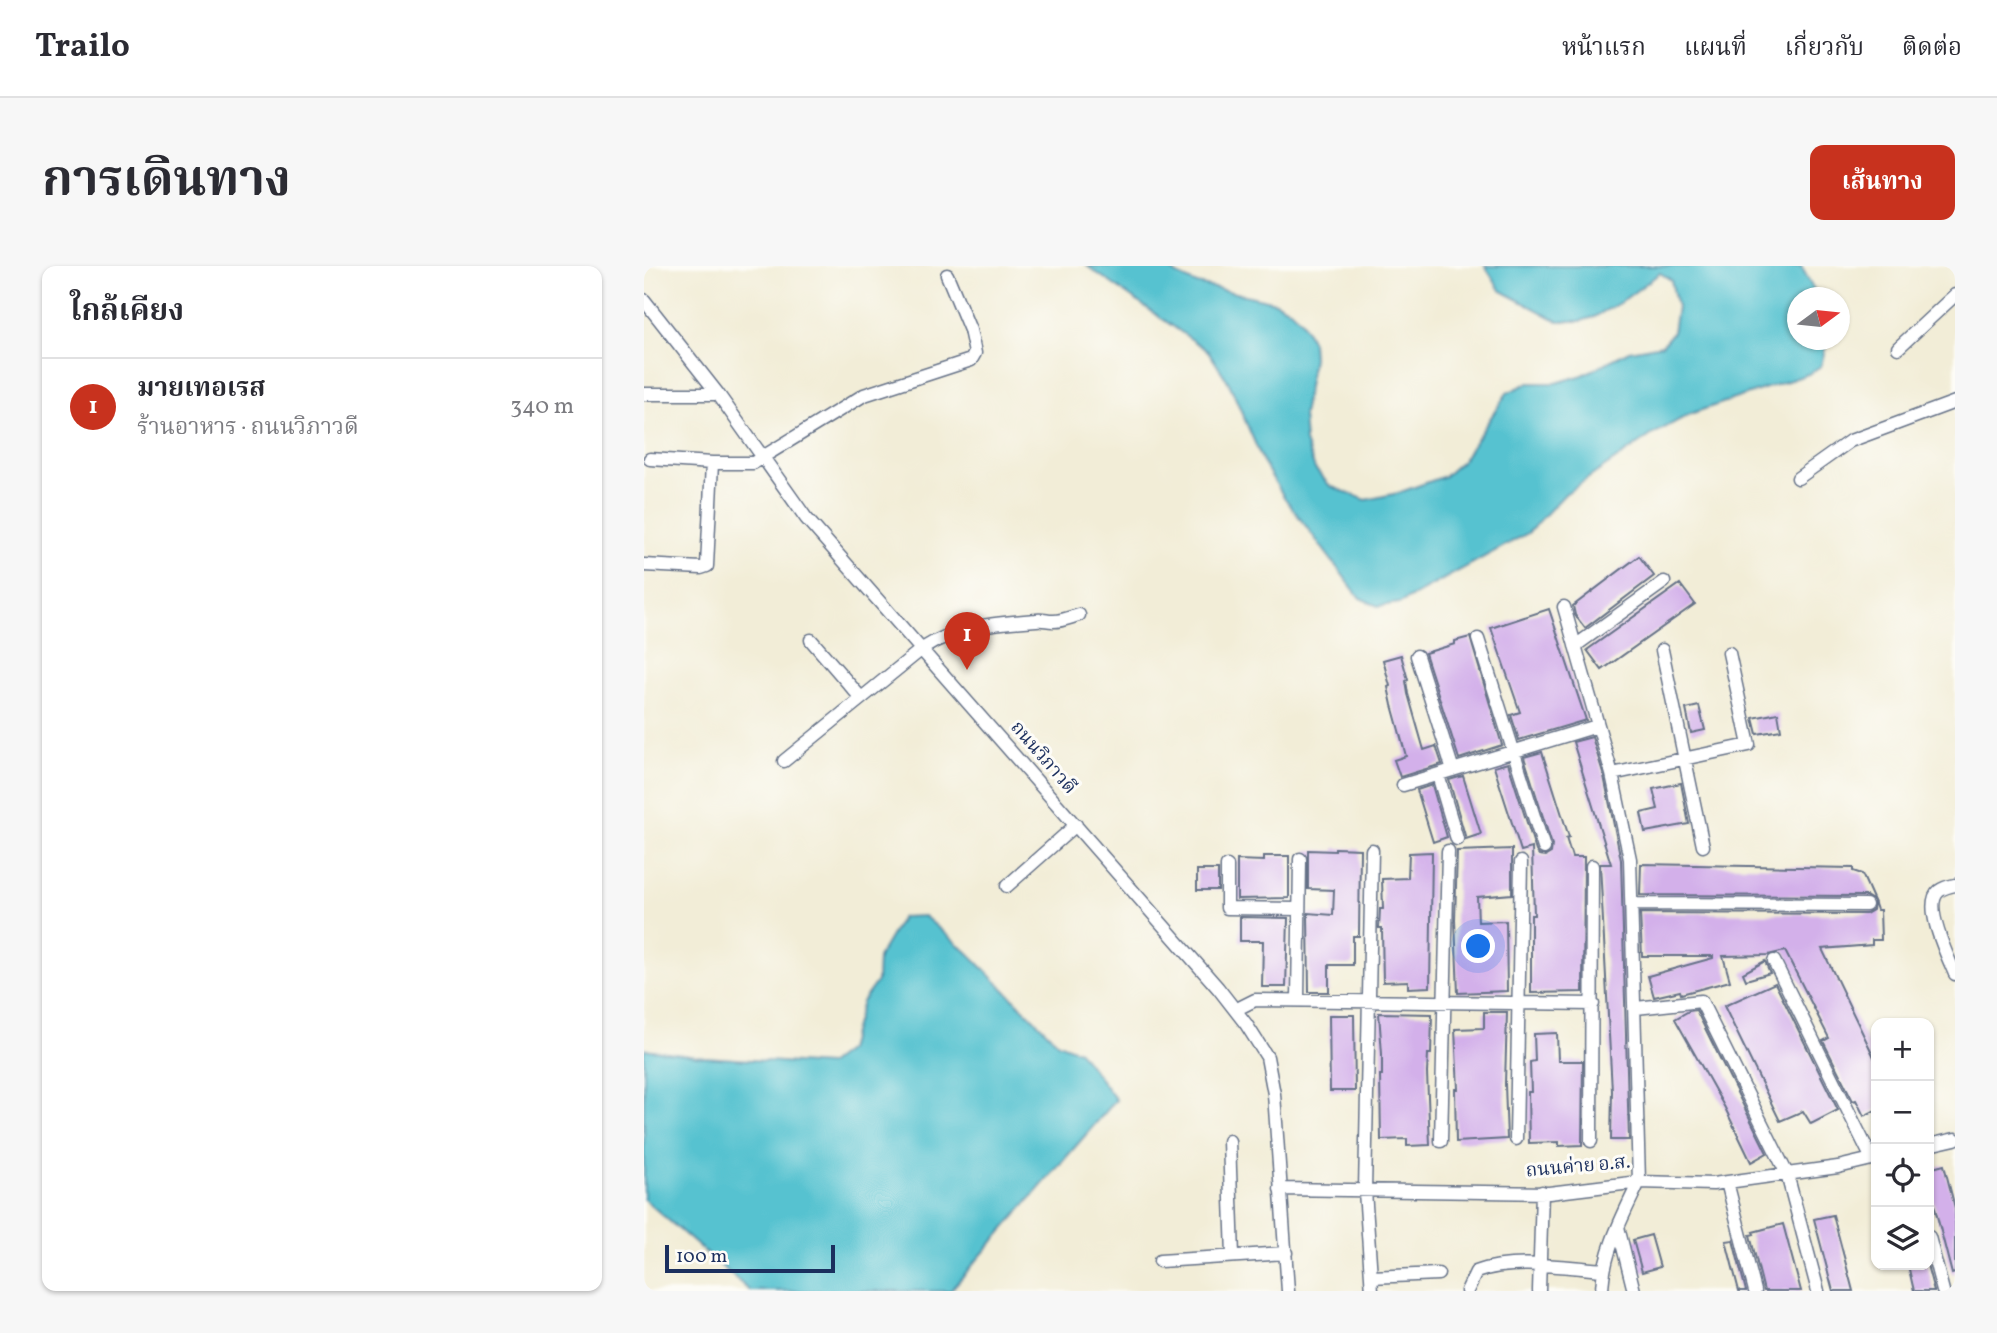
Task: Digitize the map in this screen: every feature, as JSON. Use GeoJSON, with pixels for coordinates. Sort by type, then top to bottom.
{"type":"FeatureCollection","features":[{"type":"Feature","properties":{"kind":"street"},"geometry":{"type":"LineString","coordinates":[[650,459],[748,464],[864,395],[971,360],[975,353],[970,330],[947,275]]}},
{"type":"Feature","properties":{"kind":"street"},"geometry":{"type":"LineString","coordinates":[[1898,348],[1955,295]]}},
{"type":"Feature","properties":{"kind":"street","name":"ถนนวิภาวดี"},"geometry":{"type":"LineString","coordinates":[[644,300],[718,394],[814,528],[1235,1010],[1267,1057],[1274,1094],[1288,1291]]}},
{"type":"Feature","properties":{"kind":"street"},"geometry":{"type":"LineString","coordinates":[[644,394],[718,394]]}},
{"type":"Feature","properties":{"kind":"street"},"geometry":{"type":"LineString","coordinates":[[1798,478],[1850,441],[1955,402]]}},
{"type":"Feature","properties":{"kind":"street"},"geometry":{"type":"LineString","coordinates":[[644,565],[707,566],[712,463]]}},
{"type":"Feature","properties":{"kind":"street"},"geometry":{"type":"LineString","coordinates":[[1575,646],[1664,582]]}},
{"type":"Feature","properties":{"kind":"street"},"geometry":{"type":"LineString","coordinates":[[1564,607],[1612,775],[1630,859],[1639,1181],[1618,1226],[1603,1270],[1602,1291]]}},
{"type":"Feature","properties":{"kind":"street"},"geometry":{"type":"LineString","coordinates":[[784,761],[936,640],[963,629],[1038,620],[1055,621],[1079,615]]}},
{"type":"Feature","properties":{"kind":"street"},"geometry":{"type":"LineString","coordinates":[[1478,639],[1544,848]]}},
{"type":"Feature","properties":{"kind":"street"},"geometry":{"type":"LineString","coordinates":[[811,640],[861,698]]}},
{"type":"Feature","properties":{"kind":"street"},"geometry":{"type":"LineString","coordinates":[[1662,650],[1703,846]]}},
{"type":"Feature","properties":{"kind":"street"},"geometry":{"type":"LineString","coordinates":[[1612,775],[1749,745],[1728,653]]}},
{"type":"Feature","properties":{"kind":"street"},"geometry":{"type":"LineString","coordinates":[[1417,656],[1453,770]]}},
{"type":"Feature","properties":{"kind":"street"},"geometry":{"type":"LineString","coordinates":[[1403,785],[1597,726]]}},
{"type":"Feature","properties":{"kind":"street"},"geometry":{"type":"LineString","coordinates":[[1438,775],[1457,839]]}},
{"type":"Feature","properties":{"kind":"street"},"geometry":{"type":"LineString","coordinates":[[1007,886],[1076,825]]}},
{"type":"Feature","properties":{"kind":"street"},"geometry":{"type":"LineString","coordinates":[[1372,850],[1365,1191],[1372,1291]]}},
{"type":"Feature","properties":{"kind":"street"},"geometry":{"type":"LineString","coordinates":[[1441,1141],[1448,851]]}},
{"type":"Feature","properties":{"kind":"street"},"geometry":{"type":"LineString","coordinates":[[1298,999],[1300,859]]}},
{"type":"Feature","properties":{"kind":"street"},"geometry":{"type":"LineString","coordinates":[[1517,1139],[1521,862]]}},
{"type":"Feature","properties":{"kind":"street"},"geometry":{"type":"LineString","coordinates":[[1227,866],[1227,908],[1298,909]]}},
{"type":"Feature","properties":{"kind":"street"},"geometry":{"type":"LineString","coordinates":[[1591,1141],[1592,866]]}},
{"type":"Feature","properties":{"kind":"street"},"geometry":{"type":"LineString","coordinates":[[1955,885],[1940,890],[1934,898],[1934,917],[1955,974]]}},
{"type":"Feature","properties":{"kind":"street"},"geometry":{"type":"LineString","coordinates":[[1632,904],[1866,905]]}},
{"type":"Feature","properties":{"kind":"street"},"geometry":{"type":"LineString","coordinates":[[1774,961],[1871,1152]]}},
{"type":"Feature","properties":{"kind":"street"},"geometry":{"type":"LineString","coordinates":[[1235,1010],[1255,999],[1592,1004]]}},
{"type":"Feature","properties":{"kind":"street"},"geometry":{"type":"LineString","coordinates":[[1636,1008],[1701,1001],[1787,1174],[1818,1291]]}},
{"type":"Feature","properties":{"kind":"street"},"geometry":{"type":"LineString","coordinates":[[1933,1144],[1955,1139]]}},
{"type":"Feature","properties":{"kind":"street"},"geometry":{"type":"LineString","coordinates":[[1230,1141],[1233,1256]]}},
{"type":"Feature","properties":{"kind":"street","name":"ถนนค่าย อ.ส."},"geometry":{"type":"LineString","coordinates":[[1280,1189],[1542,1192],[1639,1181],[1713,1184],[1838,1167],[1871,1159]]}},
{"type":"Feature","properties":{"kind":"street"},"geometry":{"type":"LineString","coordinates":[[1727,1182],[1755,1291]]}},
{"type":"Feature","properties":{"kind":"street"},"geometry":{"type":"LineString","coordinates":[[1539,1291],[1542,1192]]}},
{"type":"Feature","properties":{"kind":"street"},"geometry":{"type":"LineString","coordinates":[[1618,1226],[1634,1291]]}},
{"type":"Feature","properties":{"kind":"street"},"geometry":{"type":"LineString","coordinates":[[1160,1261],[1286,1253]]}},
{"type":"Feature","properties":{"kind":"street"},"geometry":{"type":"LineString","coordinates":[[1934,1256],[1943,1291]]}},
{"type":"Feature","properties":{"kind":"street"},"geometry":{"type":"LineString","coordinates":[[1467,1291],[1476,1272],[1489,1267],[1541,1266],[1603,1270]]}},
{"type":"Feature","properties":{"kind":"street"},"geometry":{"type":"LineString","coordinates":[[1371,1277],[1438,1274]]}},
{"type":"Feature","properties":{"kind":"water"},"geometry":{"type":"Polygon","coordinates":[[[1087,266],[1167,266],[1177,275],[1197,284],[1275,302],[1290,310],[1301,320],[1312,342],[1313,358],[1303,415],[1305,442],[1315,469],[1330,486],[1366,500],[1398,493],[1445,476],[1462,461],[1507,393],[1528,383],[1556,383],[1583,375],[1629,351],[1662,345],[1673,332],[1677,307],[1671,280],[1660,273],[1621,302],[1594,317],[1581,321],[1558,321],[1500,290],[1485,266],[1801,266],[1813,287],[1787,287],[1787,350],[1825,350],[1821,366],[1808,374],[1690,414],[1653,434],[1565,494],[1528,533],[1400,603],[1378,606],[1360,598],[1284,497],[1264,464],[1229,383],[1208,351],[1087,266]]]}},
{"type":"Feature","properties":{"kind":"water"},"geometry":{"type":"Polygon","coordinates":[[[924,916],[967,952],[1058,1043],[1079,1051],[1116,1100],[950,1291],[750,1291],[644,1199],[644,1049],[704,1057],[828,1065],[848,1050],[862,1002],[877,981],[878,958],[902,917],[924,916]]]}},
{"type":"Feature","properties":{"kind":"building"},"geometry":{"type":"Polygon","coordinates":[[[1639,556],[1654,576],[1585,628],[1575,615],[1573,606],[1639,556]]]}},
{"type":"Feature","properties":{"kind":"building"},"geometry":{"type":"Polygon","coordinates":[[[1680,584],[1695,604],[1602,670],[1587,650],[1680,584]]]}},
{"type":"Feature","properties":{"kind":"building"},"geometry":{"type":"Polygon","coordinates":[[[1549,609],[1586,720],[1519,740],[1511,715],[1520,712],[1491,628],[1549,609]]]}},
{"type":"Feature","properties":{"kind":"building"},"geometry":{"type":"Polygon","coordinates":[[[1470,637],[1502,745],[1459,759],[1425,653],[1470,637]]]}},
{"type":"Feature","properties":{"kind":"building"},"geometry":{"type":"Polygon","coordinates":[[[1401,655],[1408,680],[1408,694],[1424,750],[1436,746],[1442,764],[1400,777],[1394,760],[1406,756],[1383,660],[1401,655]]]}},
{"type":"Feature","properties":{"kind":"building"},"geometry":{"type":"Polygon","coordinates":[[[1699,706],[1705,730],[1691,733],[1686,709],[1699,706]]]}},
{"type":"Feature","properties":{"kind":"building"},"geometry":{"type":"Polygon","coordinates":[[[1778,713],[1781,730],[1757,734],[1753,718],[1778,713]]]}},
{"type":"Feature","properties":{"kind":"building"},"geometry":{"type":"Polygon","coordinates":[[[1592,737],[1604,776],[1621,860],[1629,1140],[1611,1140],[1612,1091],[1600,864],[1611,864],[1573,742],[1592,737]]]}},
{"type":"Feature","properties":{"kind":"building"},"geometry":{"type":"Polygon","coordinates":[[[1542,752],[1569,837],[1566,838],[1572,857],[1584,857],[1583,992],[1531,993],[1531,915],[1534,915],[1532,848],[1521,851],[1494,767],[1508,763],[1536,851],[1539,855],[1546,856],[1551,853],[1552,845],[1524,757],[1542,752]]]}},
{"type":"Feature","properties":{"kind":"building"},"geometry":{"type":"Polygon","coordinates":[[[1463,776],[1481,834],[1466,839],[1449,780],[1463,776]]]}},
{"type":"Feature","properties":{"kind":"building"},"geometry":{"type":"Polygon","coordinates":[[[1681,783],[1689,824],[1645,832],[1641,813],[1658,809],[1653,789],[1681,783]]]}},
{"type":"Feature","properties":{"kind":"building"},"geometry":{"type":"Polygon","coordinates":[[[1432,785],[1447,837],[1433,842],[1417,790],[1432,785]]]}},
{"type":"Feature","properties":{"kind":"building"},"geometry":{"type":"Polygon","coordinates":[[[1335,848],[1360,849],[1359,936],[1353,936],[1353,965],[1329,965],[1329,992],[1309,992],[1308,913],[1333,915],[1334,890],[1308,889],[1308,850],[1335,851],[1335,848]]]}},
{"type":"Feature","properties":{"kind":"building"},"geometry":{"type":"Polygon","coordinates":[[[1512,849],[1512,894],[1477,897],[1478,922],[1506,921],[1507,991],[1458,993],[1455,920],[1457,851],[1512,849]]]}},
{"type":"Feature","properties":{"kind":"building"},"geometry":{"type":"Polygon","coordinates":[[[1432,852],[1430,987],[1408,988],[1408,981],[1383,982],[1382,928],[1379,928],[1380,909],[1383,909],[1382,879],[1408,878],[1409,853],[1432,852]]]}},
{"type":"Feature","properties":{"kind":"building"},"geometry":{"type":"Polygon","coordinates":[[[1264,856],[1289,856],[1289,898],[1237,899],[1237,860],[1264,861],[1264,856]]]}},
{"type":"Feature","properties":{"kind":"building"},"geometry":{"type":"Polygon","coordinates":[[[1641,864],[1853,868],[1853,871],[1862,874],[1874,901],[1866,896],[1640,895],[1641,864]]]}},
{"type":"Feature","properties":{"kind":"building"},"geometry":{"type":"Polygon","coordinates":[[[1197,870],[1218,870],[1218,890],[1197,890],[1197,870]]]}},
{"type":"Feature","properties":{"kind":"building"},"geometry":{"type":"Polygon","coordinates":[[[1874,901],[1877,910],[1880,910],[1881,940],[1872,940],[1872,945],[1822,949],[1871,1051],[1871,1112],[1864,1116],[1856,1100],[1853,1101],[1823,1041],[1829,1038],[1785,951],[1768,955],[1723,956],[1730,981],[1681,994],[1680,991],[1654,997],[1648,976],[1713,956],[1642,956],[1640,913],[1866,914],[1873,910],[1874,901]]]}},
{"type":"Feature","properties":{"kind":"building"},"geometry":{"type":"Polygon","coordinates":[[[1240,917],[1288,918],[1286,987],[1262,987],[1263,941],[1240,941],[1240,917]]]}},
{"type":"Feature","properties":{"kind":"building"},"geometry":{"type":"Polygon","coordinates":[[[1765,961],[1770,973],[1746,980],[1743,973],[1765,961]]]}},
{"type":"Feature","properties":{"kind":"building"},"geometry":{"type":"Polygon","coordinates":[[[1775,983],[1838,1110],[1811,1124],[1803,1111],[1780,1121],[1724,1006],[1775,983]]]}},
{"type":"Feature","properties":{"kind":"building"},"geometry":{"type":"Polygon","coordinates":[[[1696,1010],[1767,1153],[1751,1162],[1725,1108],[1675,1019],[1696,1010]]]}},
{"type":"Feature","properties":{"kind":"building"},"geometry":{"type":"Polygon","coordinates":[[[1484,1012],[1507,1012],[1507,1139],[1456,1142],[1455,1089],[1458,1089],[1455,1029],[1484,1028],[1484,1012]]]}},
{"type":"Feature","properties":{"kind":"building"},"geometry":{"type":"Polygon","coordinates":[[[1379,1013],[1432,1014],[1431,1054],[1428,1054],[1427,1073],[1430,1145],[1407,1146],[1407,1139],[1381,1140],[1382,1054],[1379,1013]]]}},
{"type":"Feature","properties":{"kind":"building"},"geometry":{"type":"Polygon","coordinates":[[[1329,1015],[1354,1015],[1355,1091],[1330,1091],[1329,1015]]]}},
{"type":"Feature","properties":{"kind":"building"},"geometry":{"type":"Polygon","coordinates":[[[1557,1033],[1558,1061],[1583,1061],[1582,1145],[1559,1146],[1559,1142],[1529,1143],[1528,1092],[1531,1092],[1530,1062],[1535,1061],[1534,1034],[1557,1033]]]}},
{"type":"Feature","properties":{"kind":"building"},"geometry":{"type":"Polygon","coordinates":[[[1944,1165],[1955,1208],[1955,1273],[1952,1274],[1934,1204],[1934,1168],[1944,1165]]]}},
{"type":"Feature","properties":{"kind":"building"},"geometry":{"type":"Polygon","coordinates":[[[1833,1215],[1853,1291],[1833,1291],[1814,1219],[1833,1215]]]}},
{"type":"Feature","properties":{"kind":"building"},"geometry":{"type":"Polygon","coordinates":[[[1783,1224],[1801,1291],[1764,1291],[1750,1235],[1783,1224]]]}},
{"type":"Feature","properties":{"kind":"building"},"geometry":{"type":"Polygon","coordinates":[[[1651,1235],[1660,1267],[1642,1272],[1633,1240],[1651,1235]]]}},
{"type":"Feature","properties":{"kind":"building"},"geometry":{"type":"Polygon","coordinates":[[[1733,1240],[1746,1291],[1739,1291],[1726,1241],[1733,1240]]]}},
{"type":"Feature","properties":{"kind":"building"},"geometry":{"type":"Polygon","coordinates":[[[1909,1270],[1928,1270],[1934,1291],[1914,1291],[1909,1270]]]}},
{"type":"Feature","properties":{"kind":"place","name":"มายเทอเรส"},"geometry":{"type":"Point","coordinates":[967,670]}}]}
